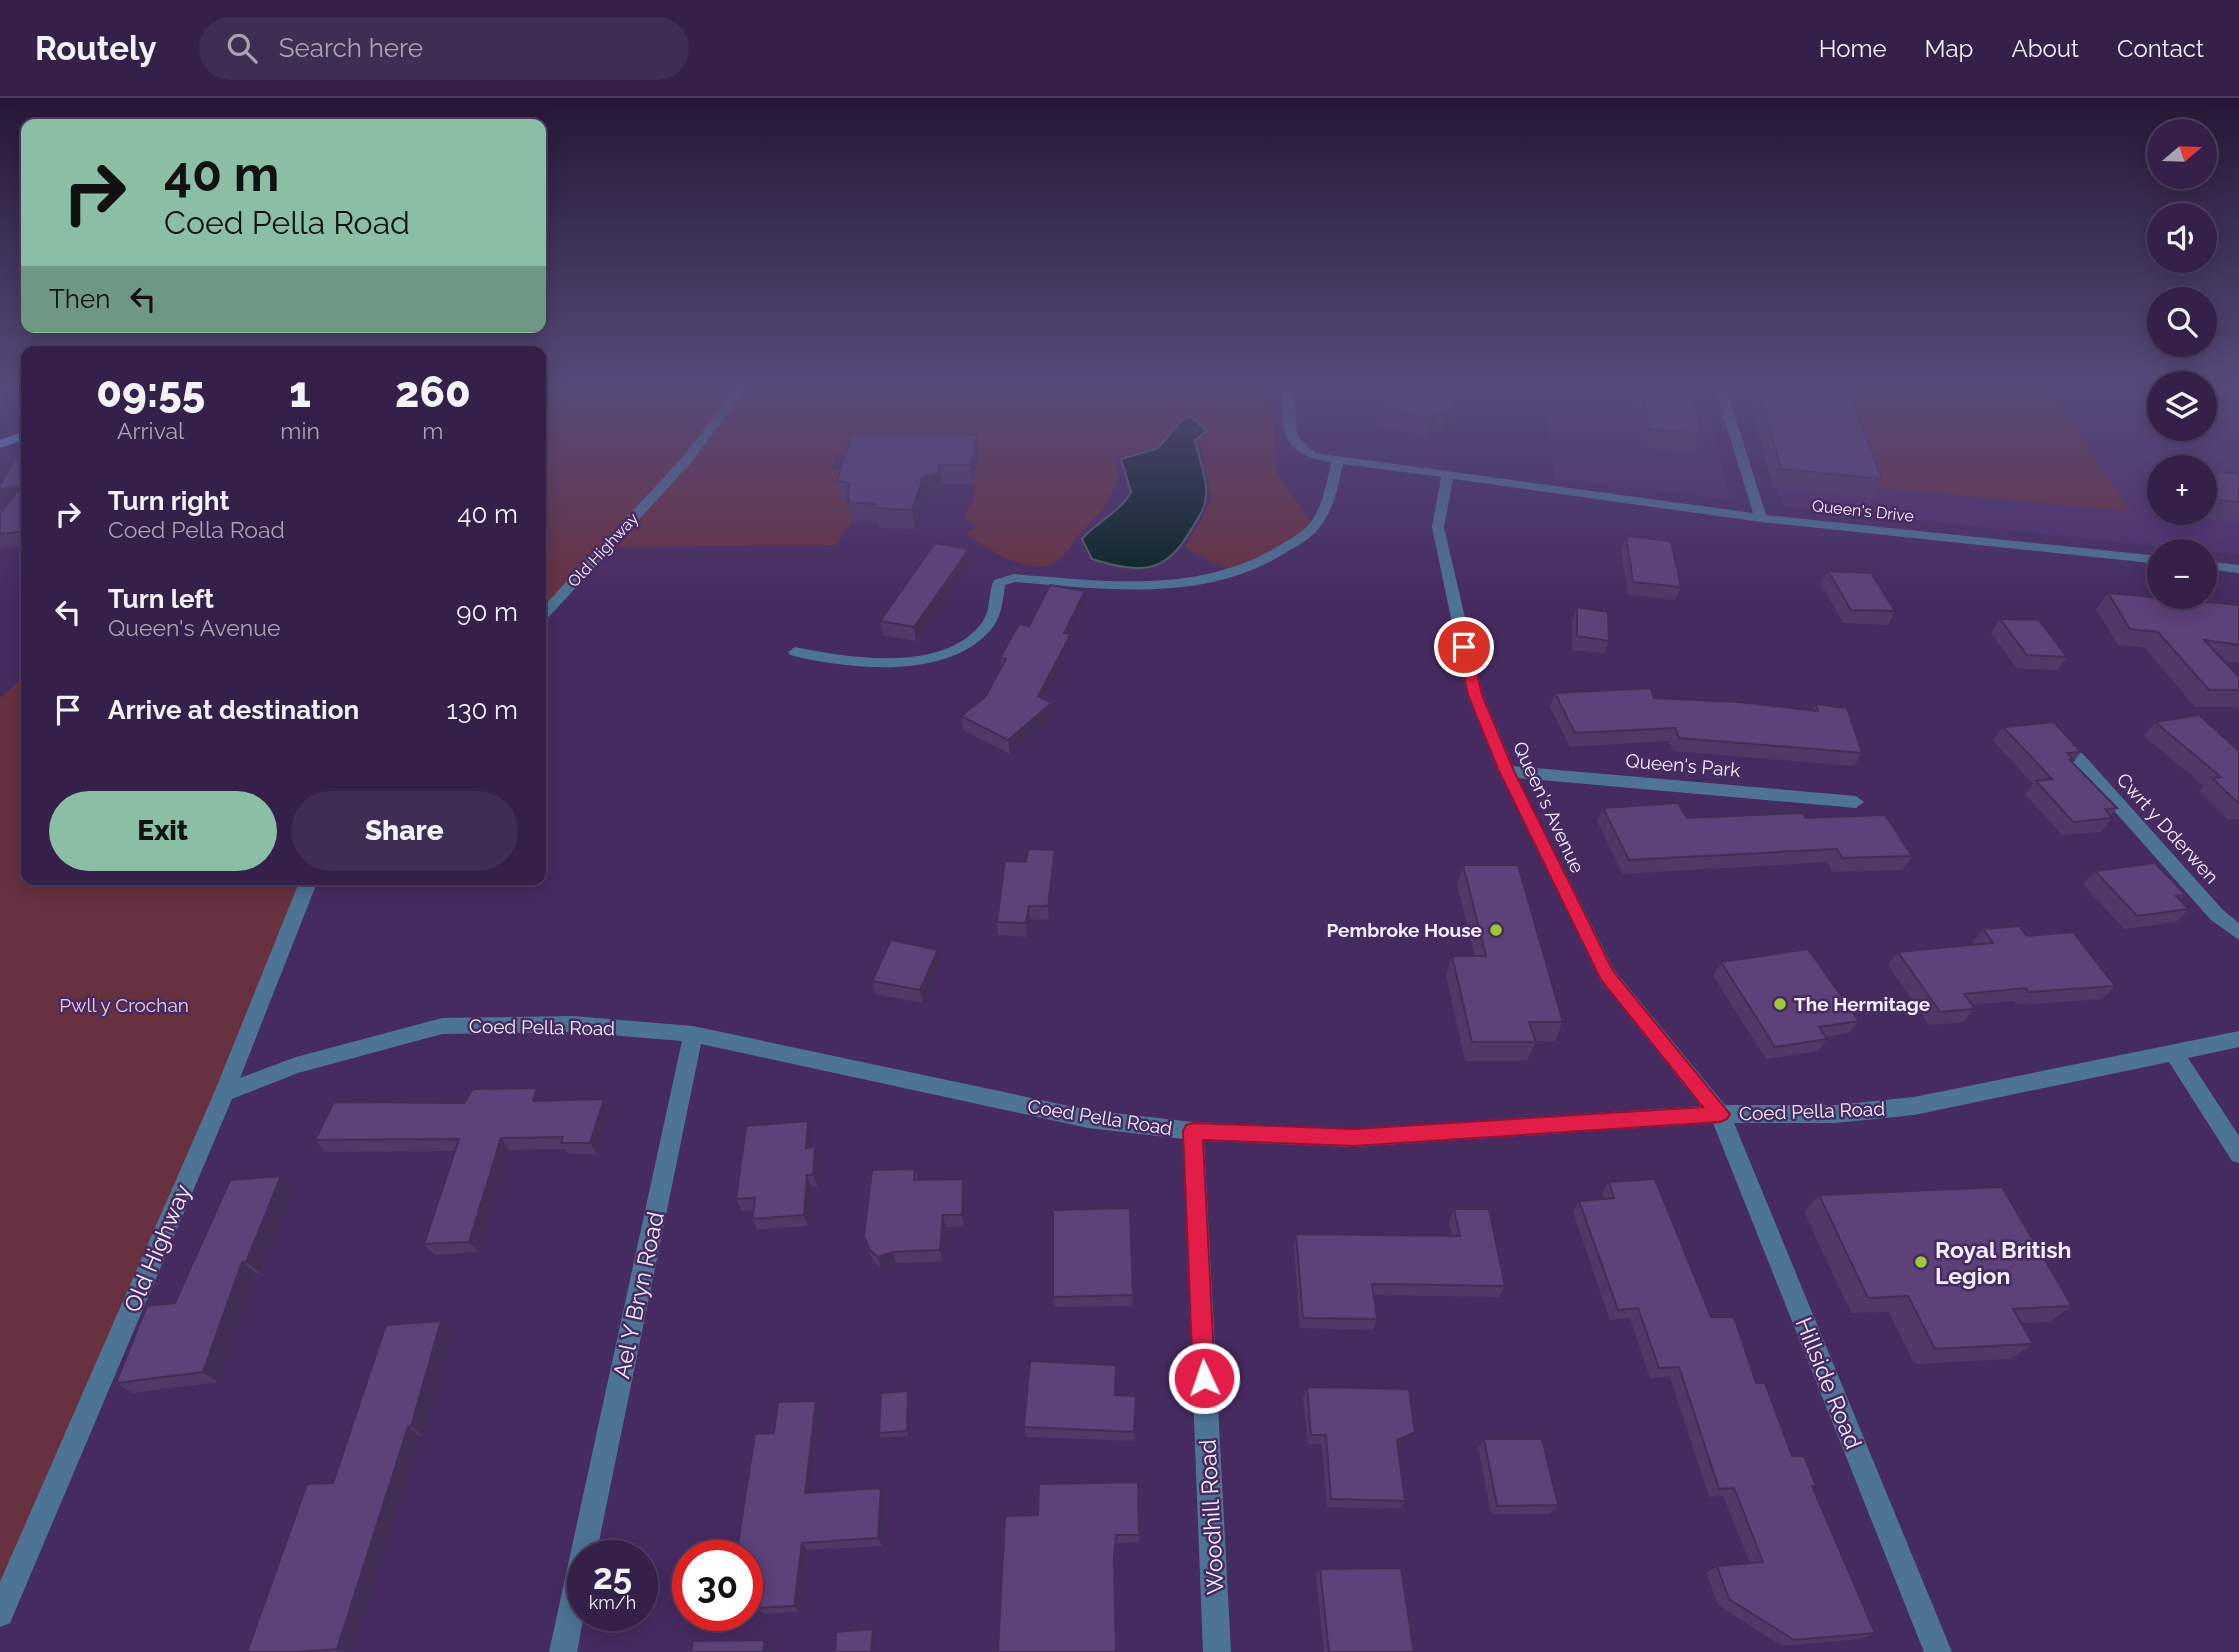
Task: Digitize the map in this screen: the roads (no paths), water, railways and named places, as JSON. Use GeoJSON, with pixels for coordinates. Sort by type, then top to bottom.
{"type":"FeatureCollection","features":[{"type":"Feature","properties":{"kind":"street","name":"Old Highway"},"geometry":{"type":"LineString","coordinates":[[546,612],[688,458]]}},
{"type":"Feature","properties":{"kind":"street","name":"Queen's Drive"},"geometry":{"type":"LineString","coordinates":[[1322,458],[1761,518],[2147,559]]}},
{"type":"Feature","properties":{"kind":"street"},"geometry":{"type":"LineString","coordinates":[[1742,458],[1761,518]]}},
{"type":"Feature","properties":{"kind":"street"},"geometry":{"type":"LineString","coordinates":[[795,652],[875,662],[929,660],[969,645],[990,622],[999,583],[1014,578],[1126,587],[1217,577],[1267,560],[1314,526],[1330,497],[1338,460]]}},
{"type":"Feature","properties":{"kind":"street","name":"Queen's Avenue"},"geometry":{"type":"LineString","coordinates":[[1447,476],[1438,527],[1475,695],[1507,771],[1607,975],[1720,1114]]}},
{"type":"Feature","properties":{"kind":"street"},"geometry":{"type":"LineString","coordinates":[[2217,566],[2239,569]]}},
{"type":"Feature","properties":{"kind":"street","name":"Cwrt y Dderwen"},"geometry":{"type":"LineString","coordinates":[[2068,748],[2217,915],[2239,933]]}},
{"type":"Feature","properties":{"kind":"street","name":"Queen's Park"},"geometry":{"type":"LineString","coordinates":[[1507,771],[1856,802]]}},
{"type":"Feature","properties":{"kind":"street","name":"Old Highway"},"geometry":{"type":"LineString","coordinates":[[0,1612],[223,1093],[307,885]]}},
{"type":"Feature","properties":{"kind":"street","name":"Coed Pella Road"},"geometry":{"type":"LineString","coordinates":[[223,1093],[296,1065],[442,1026],[573,1024],[694,1034],[1088,1119],[1193,1131],[1354,1138],[1720,1114],[1835,1114],[1914,1106],[2239,1039]]}},
{"type":"Feature","properties":{"kind":"street","name":"Ael Y Bryn Road"},"geometry":{"type":"LineString","coordinates":[[587,1540],[694,1034]]}},
{"type":"Feature","properties":{"kind":"street"},"geometry":{"type":"LineString","coordinates":[[2175,1054],[2239,1154]]}},
{"type":"Feature","properties":{"kind":"street","name":"Hillside Road"},"geometry":{"type":"LineString","coordinates":[[1720,1114],[1938,1652]]}},
{"type":"Feature","properties":{"kind":"street","name":"Woodhill Road"},"geometry":{"type":"LineString","coordinates":[[1193,1131],[1217,1652]]}},
{"type":"Feature","properties":{"kind":"street","name":"Ael Y Bryn Road"},"geometry":{"type":"LineString","coordinates":[[563,1652],[567,1631]]}},
{"type":"Feature","properties":{"kind":"place","name":"Pembroke House"},"geometry":{"type":"Point","coordinates":[1496,930]}},
{"type":"Feature","properties":{"kind":"place","name":"The Hermitage"},"geometry":{"type":"Point","coordinates":[1780,1004]}},
{"type":"Feature","properties":{"kind":"place","name":"Royal British Legion"},"geometry":{"type":"Point","coordinates":[1921,1262]}},
{"type":"Feature","properties":{"kind":"park label","name":"Pwll y Crochan"},"geometry":{"type":"Point","coordinates":[124,1005]}}]}
